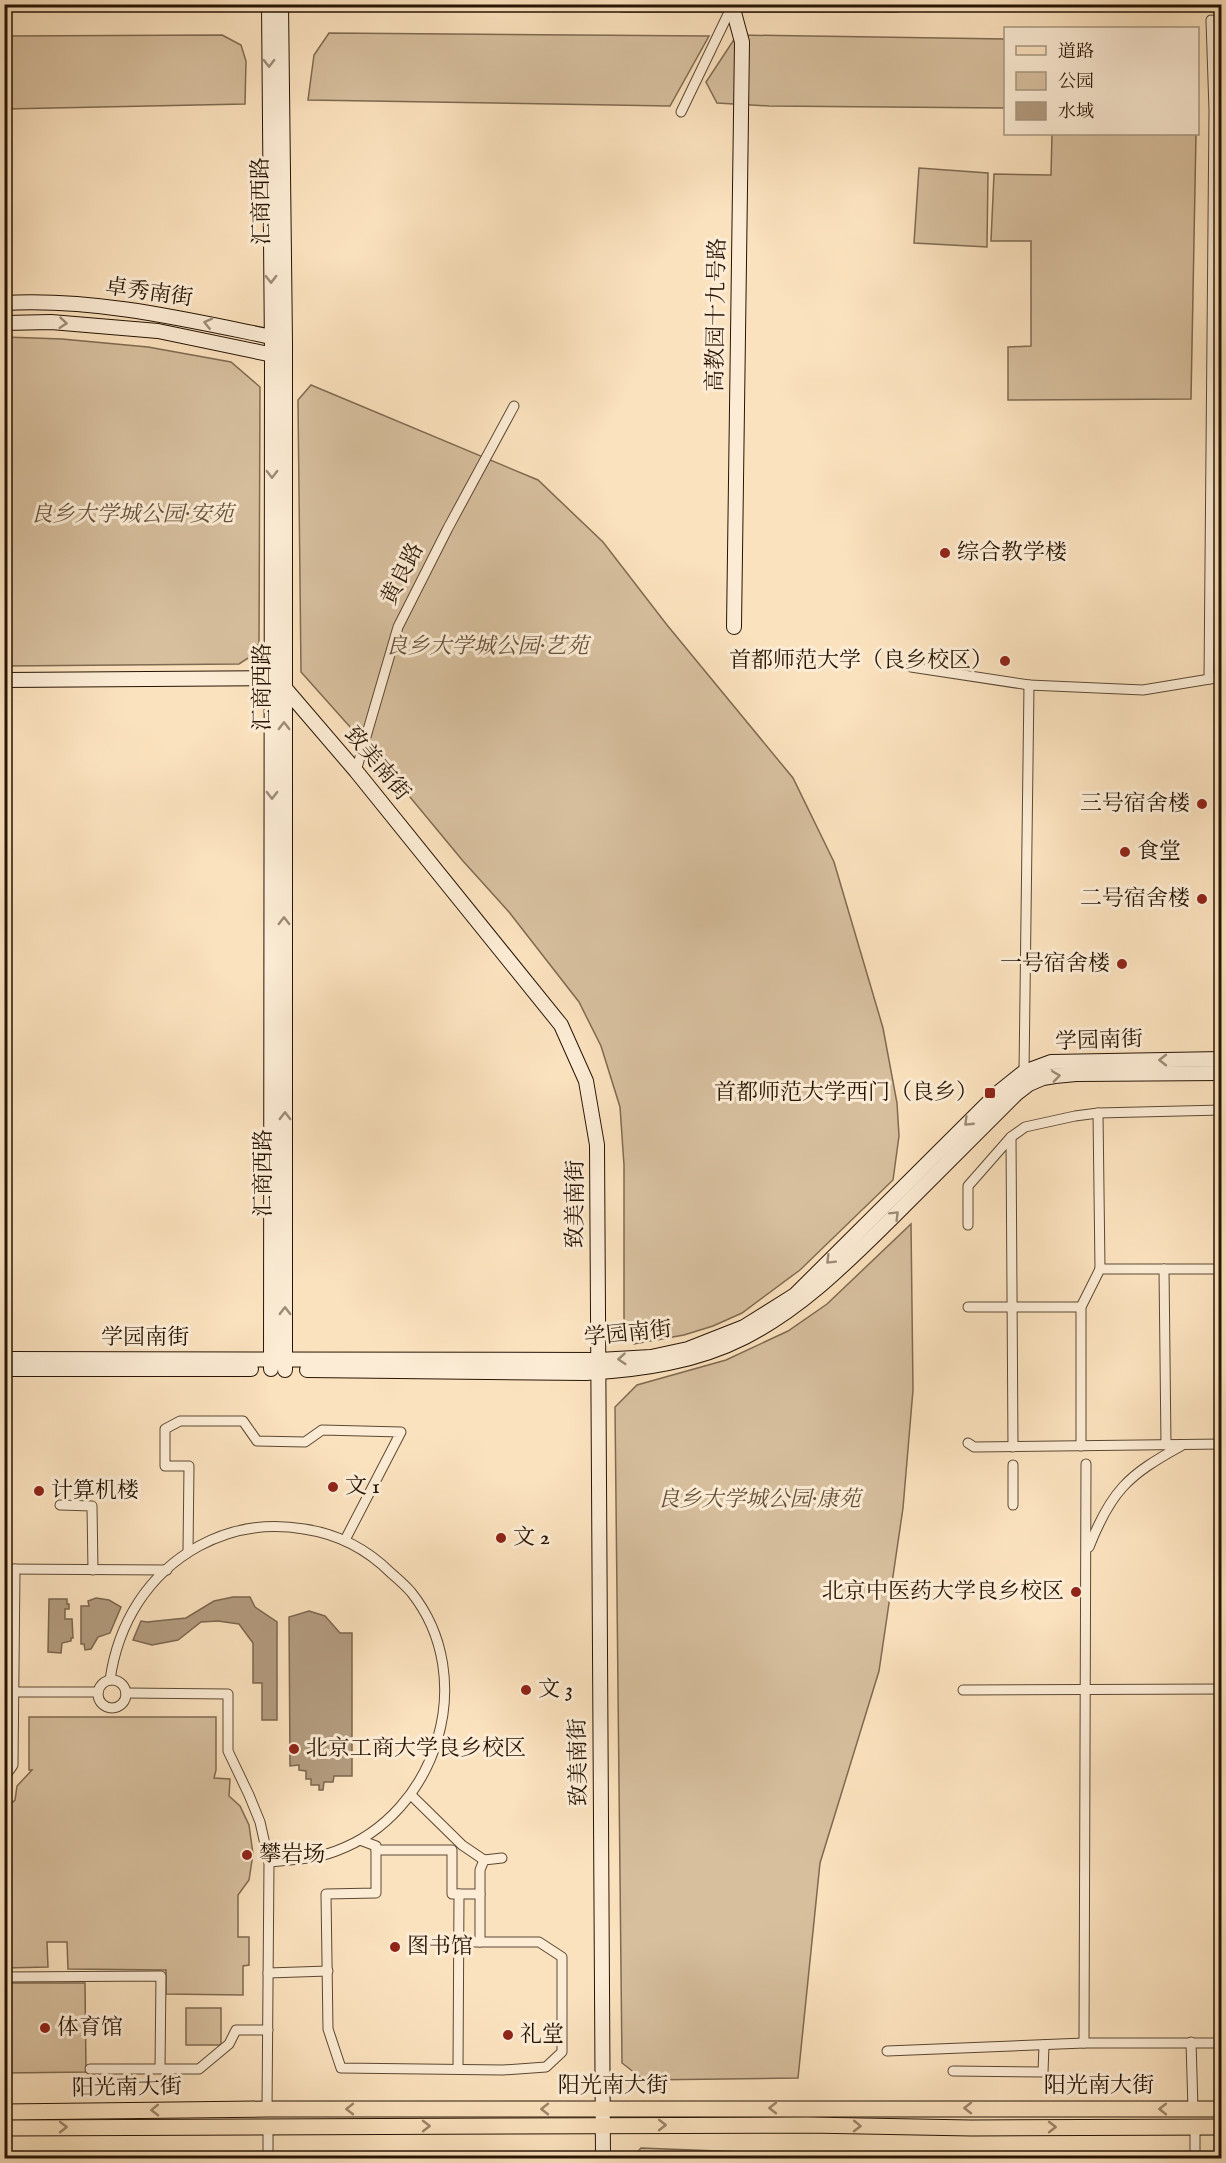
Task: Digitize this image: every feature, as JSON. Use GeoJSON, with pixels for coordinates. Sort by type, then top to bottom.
{"type":"FeatureCollection","features":[{"type":"Feature","properties":{"kind":"main road"},"geometry":{"type":"LineString","coordinates":[[622,4],[898,4]]}},
{"type":"Feature","properties":{"kind":"main road","name":"阳光南大街"},"geometry":{"type":"LineString","coordinates":[[4,2112],[832,2107],[1221,2109]]}},
{"type":"Feature","properties":{"kind":"main road","name":"阳光南大街"},"geometry":{"type":"LineString","coordinates":[[4,2127],[1221,2127]]}},
{"type":"Feature","properties":{"kind":"street","name":"汇商西路"},"geometry":{"type":"LineString","coordinates":[[269,4],[278,340]]}},
{"type":"Feature","properties":{"kind":"street","name":"汇商西路"},"geometry":{"type":"LineString","coordinates":[[278,1365],[278,340],[281,4]]}},
{"type":"Feature","properties":{"kind":"street"},"geometry":{"type":"LineString","coordinates":[[681,112],[733,5]]}},
{"type":"Feature","properties":{"kind":"street","name":"高教园十九号路"},"geometry":{"type":"LineString","coordinates":[[733,5],[742,42],[734,627]]}},
{"type":"Feature","properties":{"kind":"street"},"geometry":{"type":"LineString","coordinates":[[1209,679],[1214,111],[1211,20]]}},
{"type":"Feature","properties":{"kind":"street","name":"卓秀南街"},"geometry":{"type":"LineString","coordinates":[[4,303],[67,304],[123,309],[186,319],[278,340]]}},
{"type":"Feature","properties":{"kind":"street","name":"卓秀南街"},"geometry":{"type":"LineString","coordinates":[[4,322],[51,322],[158,331],[278,356]]}},
{"type":"Feature","properties":{"kind":"street","name":"黄良路"},"geometry":{"type":"LineString","coordinates":[[356,771],[398,627],[514,406]]}},
{"type":"Feature","properties":{"kind":"street"},"geometry":{"type":"LineString","coordinates":[[910,667],[1029,685],[1143,690],[1221,677]]}},
{"type":"Feature","properties":{"kind":"street"},"geometry":{"type":"LineString","coordinates":[[4,680],[278,683]]}},
{"type":"Feature","properties":{"kind":"street","name":"致美南街"},"geometry":{"type":"LineString","coordinates":[[278,683],[356,771],[561,1025],[586,1081],[597,1145],[603,2158]]}},
{"type":"Feature","properties":{"kind":"street"},"geometry":{"type":"LineString","coordinates":[[1027,1078],[1029,685]]}},
{"type":"Feature","properties":{"kind":"street","name":"学园南街"},"geometry":{"type":"LineString","coordinates":[[4,1369],[278,1365],[599,1366],[622,1371],[692,1358],[744,1338],[799,1304],[844,1265],[1016,1094],[1027,1078],[1051,1062],[1221,1059]]}},
{"type":"Feature","properties":{"kind":"street","name":"学园南街"},"geometry":{"type":"LineString","coordinates":[[1027,1078],[1076,1074],[1221,1073]]}},
{"type":"Feature","properties":{"kind":"street"},"geometry":{"type":"LineString","coordinates":[[968,1225],[968,1186],[1011,1137],[1025,1127],[1098,1113],[1221,1110]]}},
{"type":"Feature","properties":{"kind":"street"},"geometry":{"type":"LineString","coordinates":[[1082,1446],[1081,1307],[1100,1269],[1098,1113]]}},
{"type":"Feature","properties":{"kind":"street"},"geometry":{"type":"LineString","coordinates":[[1011,1137],[1013,1447]]}},
{"type":"Feature","properties":{"kind":"street"},"geometry":{"type":"LineString","coordinates":[[1100,1269],[1221,1269]]}},
{"type":"Feature","properties":{"kind":"street"},"geometry":{"type":"LineString","coordinates":[[1164,1269],[1166,1445]]}},
{"type":"Feature","properties":{"kind":"street"},"geometry":{"type":"LineString","coordinates":[[968,1307],[1081,1307]]}},
{"type":"Feature","properties":{"kind":"street","name":"学园南街"},"geometry":{"type":"LineString","coordinates":[[4,1359],[156,1358],[278,1365]]}},
{"type":"Feature","properties":{"kind":"street"},"geometry":{"type":"LineString","coordinates":[[188,1552],[189,1466],[165,1466],[165,1429],[180,1421],[243,1421],[257,1441],[305,1442],[322,1430],[401,1432],[345,1540]]}},
{"type":"Feature","properties":{"kind":"street"},"geometry":{"type":"LineString","coordinates":[[968,1443],[974,1447],[1221,1444]]}},
{"type":"Feature","properties":{"kind":"street"},"geometry":{"type":"LineString","coordinates":[[1086,1554],[1100,1518],[1117,1492],[1142,1468],[1183,1445]]}},
{"type":"Feature","properties":{"kind":"street"},"geometry":{"type":"LineString","coordinates":[[1084,2043],[1086,1464]]}},
{"type":"Feature","properties":{"kind":"street"},"geometry":{"type":"LineString","coordinates":[[1013,1465],[1013,1505]]}},
{"type":"Feature","properties":{"kind":"street"},"geometry":{"type":"LineString","coordinates":[[60,1505],[92,1506],[93,1570]]}},
{"type":"Feature","properties":{"kind":"street"},"geometry":{"type":"LineString","coordinates":[[110,1680],[113,1657],[132,1611],[146,1589],[188,1552],[210,1540],[232,1532],[256,1527],[284,1526],[314,1530],[345,1540],[377,1558],[411,1592],[434,1633],[444,1680],[445,1704],[441,1727],[426,1772],[398,1811],[360,1840],[337,1851],[316,1857],[269,1862]]}},
{"type":"Feature","properties":{"kind":"street"},"geometry":{"type":"LineString","coordinates":[[4,1569],[167,1570]]}},
{"type":"Feature","properties":{"kind":"street"},"geometry":{"type":"LineString","coordinates":[[4,1778],[13,1765],[9,1692],[15,1569]]}},
{"type":"Feature","properties":{"kind":"street"},"geometry":{"type":"LineString","coordinates":[[110,1680],[123,1685],[126,1694],[124,1702],[111,1708],[103,1705],[98,1697],[102,1684],[110,1680]]}},
{"type":"Feature","properties":{"kind":"street"},"geometry":{"type":"LineString","coordinates":[[963,1690],[1221,1689]]}},
{"type":"Feature","properties":{"kind":"street"},"geometry":{"type":"LineString","coordinates":[[9,1692],[98,1692]]}},
{"type":"Feature","properties":{"kind":"street"},"geometry":{"type":"LineString","coordinates":[[126,1694],[228,1694],[228,1751],[260,1822],[269,1862],[267,2109]]}},
{"type":"Feature","properties":{"kind":"street"},"geometry":{"type":"LineString","coordinates":[[411,1795],[462,1845],[484,1860],[502,1858]]}},
{"type":"Feature","properties":{"kind":"street"},"geometry":{"type":"LineString","coordinates":[[360,1840],[376,1846],[376,1893],[326,1894],[328,2029],[340,2068],[546,2067],[562,2052],[562,1957],[539,1942],[458,1942]]}},
{"type":"Feature","properties":{"kind":"street"},"geometry":{"type":"LineString","coordinates":[[376,1850],[452,1850],[452,1894],[480,1894]]}},
{"type":"Feature","properties":{"kind":"street"},"geometry":{"type":"LineString","coordinates":[[480,1942],[480,1870],[484,1860]]}},
{"type":"Feature","properties":{"kind":"street"},"geometry":{"type":"LineString","coordinates":[[458,2069],[459,1894]]}},
{"type":"Feature","properties":{"kind":"street"},"geometry":{"type":"LineString","coordinates":[[268,1972],[328,1971]]}},
{"type":"Feature","properties":{"kind":"street"},"geometry":{"type":"LineString","coordinates":[[4,1977],[161,1976],[160,2068]]}},
{"type":"Feature","properties":{"kind":"street"},"geometry":{"type":"LineString","coordinates":[[90,2069],[199,2069],[229,2044],[236,2030],[268,2030]]}},
{"type":"Feature","properties":{"kind":"street"},"geometry":{"type":"LineString","coordinates":[[1191,2042],[1193,2109]]}},
{"type":"Feature","properties":{"kind":"street"},"geometry":{"type":"LineString","coordinates":[[887,2051],[1084,2043],[1221,2043]]}},
{"type":"Feature","properties":{"kind":"street"},"geometry":{"type":"LineString","coordinates":[[953,2071],[1043,2072],[1044,2045]]}},
{"type":"Feature","properties":{"kind":"street"},"geometry":{"type":"LineString","coordinates":[[268,2127],[268,2158]]}},
{"type":"Feature","properties":{"kind":"street"},"geometry":{"type":"LineString","coordinates":[[1195,2127],[1195,2158]]}},
{"type":"Feature","properties":{"kind":"green space"},"geometry":{"type":"Polygon","coordinates":[[[329,33],[709,36],[670,106],[308,100],[314,55],[329,33]]]}},
{"type":"Feature","properties":{"kind":"green space"},"geometry":{"type":"Polygon","coordinates":[[[222,35],[241,45],[246,61],[245,104],[5,109],[5,36],[222,35]]]}},
{"type":"Feature","properties":{"kind":"green space"},"geometry":{"type":"Polygon","coordinates":[[[737,35],[1004,39],[1004,108],[769,106],[717,103],[706,82],[737,35]]]}},
{"type":"Feature","properties":{"kind":"green space"},"geometry":{"type":"Polygon","coordinates":[[[1052,135],[1196,135],[1191,399],[1008,400],[1008,347],[1031,346],[1031,241],[991,241],[994,174],[1051,175],[1052,135]]]}},
{"type":"Feature","properties":{"kind":"green space"},"geometry":{"type":"Polygon","coordinates":[[[919,168],[988,173],[987,247],[914,243],[919,168]]]}},
{"type":"Feature","properties":{"kind":"green space","name":"良乡大学城公园·安苑"},"geometry":{"type":"Polygon","coordinates":[[[5,337],[62,339],[148,347],[231,362],[260,387],[259,643],[253,655],[239,664],[5,666],[5,337]]]}},
{"type":"Feature","properties":{"kind":"green space","name":"良乡大学城公园·艺苑"},"geometry":{"type":"Polygon","coordinates":[[[311,385],[538,480],[603,542],[667,625],[793,778],[834,862],[883,1028],[897,1103],[899,1136],[893,1180],[800,1270],[742,1313],[713,1326],[684,1335],[634,1344],[624,1329],[624,1165],[620,1107],[601,1046],[579,1002],[509,912],[301,672],[298,400],[311,385]]]}},
{"type":"Feature","properties":{"kind":"green space","name":"良乡大学城公园·康苑"},"geometry":{"type":"Polygon","coordinates":[[[911,1224],[913,1390],[903,1508],[879,1671],[820,1863],[798,2078],[644,2080],[622,2063],[615,1407],[637,1385],[726,1360],[788,1331],[827,1304],[911,1224]]]}},
{"type":"Feature","properties":{"kind":"green space"},"geometry":{"type":"Polygon","coordinates":[[[29,1717],[216,1717],[214,1778],[230,1779],[229,1796],[240,1806],[249,1825],[253,1854],[249,1880],[238,1895],[238,1937],[249,1937],[249,1965],[243,1966],[243,1995],[166,1994],[166,1970],[68,1969],[67,1942],[47,1942],[48,1967],[5,1968],[5,1809],[15,1800],[17,1786],[32,1770],[29,1770],[29,1717]]]}},
{"type":"Feature","properties":{"kind":"green space","name":"体育馆"},"geometry":{"type":"Polygon","coordinates":[[[4,1983],[85,1983],[86,2072],[5,2073],[4,1983]]]}},
{"type":"Feature","properties":{"kind":"green space"},"geometry":{"type":"Polygon","coordinates":[[[186,2008],[221,2008],[221,2045],[186,2045],[186,2008]]]}},
{"type":"Feature","properties":{"kind":"green space"},"geometry":{"type":"Polygon","coordinates":[[[641,2148],[794,2154],[794,2158],[632,2158],[641,2148]]]}},
{"type":"Feature","properties":{"kind":"water"},"geometry":{"type":"Polygon","coordinates":[[[233,1597],[250,1597],[255,1607],[277,1622],[277,1720],[262,1720],[262,1683],[253,1683],[253,1643],[239,1624],[218,1621],[201,1622],[178,1640],[152,1645],[133,1640],[141,1621],[186,1618],[214,1601],[233,1597]]]}},
{"type":"Feature","properties":{"kind":"water"},"geometry":{"type":"Polygon","coordinates":[[[96,1598],[109,1600],[121,1607],[110,1633],[98,1637],[91,1649],[85,1650],[84,1644],[81,1644],[81,1606],[89,1606],[88,1601],[96,1598]]]}},
{"type":"Feature","properties":{"kind":"water"},"geometry":{"type":"Polygon","coordinates":[[[49,1599],[67,1599],[67,1604],[69,1604],[69,1609],[65,1609],[65,1619],[72,1619],[73,1638],[71,1641],[62,1643],[61,1653],[48,1652],[49,1599]]]}},
{"type":"Feature","properties":{"kind":"water"},"geometry":{"type":"Polygon","coordinates":[[[309,1611],[325,1616],[340,1633],[352,1633],[352,1776],[334,1776],[333,1782],[324,1782],[323,1790],[319,1790],[319,1785],[311,1785],[311,1779],[306,1779],[306,1771],[299,1770],[299,1765],[290,1766],[289,1617],[309,1611]]]}},
{"type":"Feature","properties":{"kind":"place","name":"综合教学楼"},"geometry":{"type":"Point","coordinates":[945,553]}},
{"type":"Feature","properties":{"kind":"place","name":"首都师范大学（良乡校区）"},"geometry":{"type":"Point","coordinates":[1005,661]}},
{"type":"Feature","properties":{"kind":"place","name":"三号宿舍楼"},"geometry":{"type":"Point","coordinates":[1202,804]}},
{"type":"Feature","properties":{"kind":"place","name":"食堂"},"geometry":{"type":"Point","coordinates":[1125,852]}},
{"type":"Feature","properties":{"kind":"place","name":"二号宿舍楼"},"geometry":{"type":"Point","coordinates":[1202,899]}},
{"type":"Feature","properties":{"kind":"place","name":"一号宿舍楼"},"geometry":{"type":"Point","coordinates":[1122,964]}},
{"type":"Feature","properties":{"kind":"place","name":"首都师范大学西门（良乡）"},"geometry":{"type":"Point","coordinates":[990,1093]}},
{"type":"Feature","properties":{"kind":"place","name":"文 1"},"geometry":{"type":"Point","coordinates":[333,1487]}},
{"type":"Feature","properties":{"kind":"place","name":"计算机楼"},"geometry":{"type":"Point","coordinates":[39,1491]}},
{"type":"Feature","properties":{"kind":"place","name":"文 2"},"geometry":{"type":"Point","coordinates":[501,1538]}},
{"type":"Feature","properties":{"kind":"place","name":"北京中医药大学良乡校区"},"geometry":{"type":"Point","coordinates":[1076,1592]}},
{"type":"Feature","properties":{"kind":"place","name":"文 3"},"geometry":{"type":"Point","coordinates":[526,1690]}},
{"type":"Feature","properties":{"kind":"place","name":"北京工商大学良乡校区"},"geometry":{"type":"Point","coordinates":[294,1749]}},
{"type":"Feature","properties":{"kind":"place","name":"攀岩场"},"geometry":{"type":"Point","coordinates":[247,1855]}},
{"type":"Feature","properties":{"kind":"place","name":"图书馆"},"geometry":{"type":"Point","coordinates":[395,1947]}},
{"type":"Feature","properties":{"kind":"place","name":"体育馆"},"geometry":{"type":"Point","coordinates":[45,2028]}},
{"type":"Feature","properties":{"kind":"place","name":"礼堂"},"geometry":{"type":"Point","coordinates":[508,2035]}}]}
